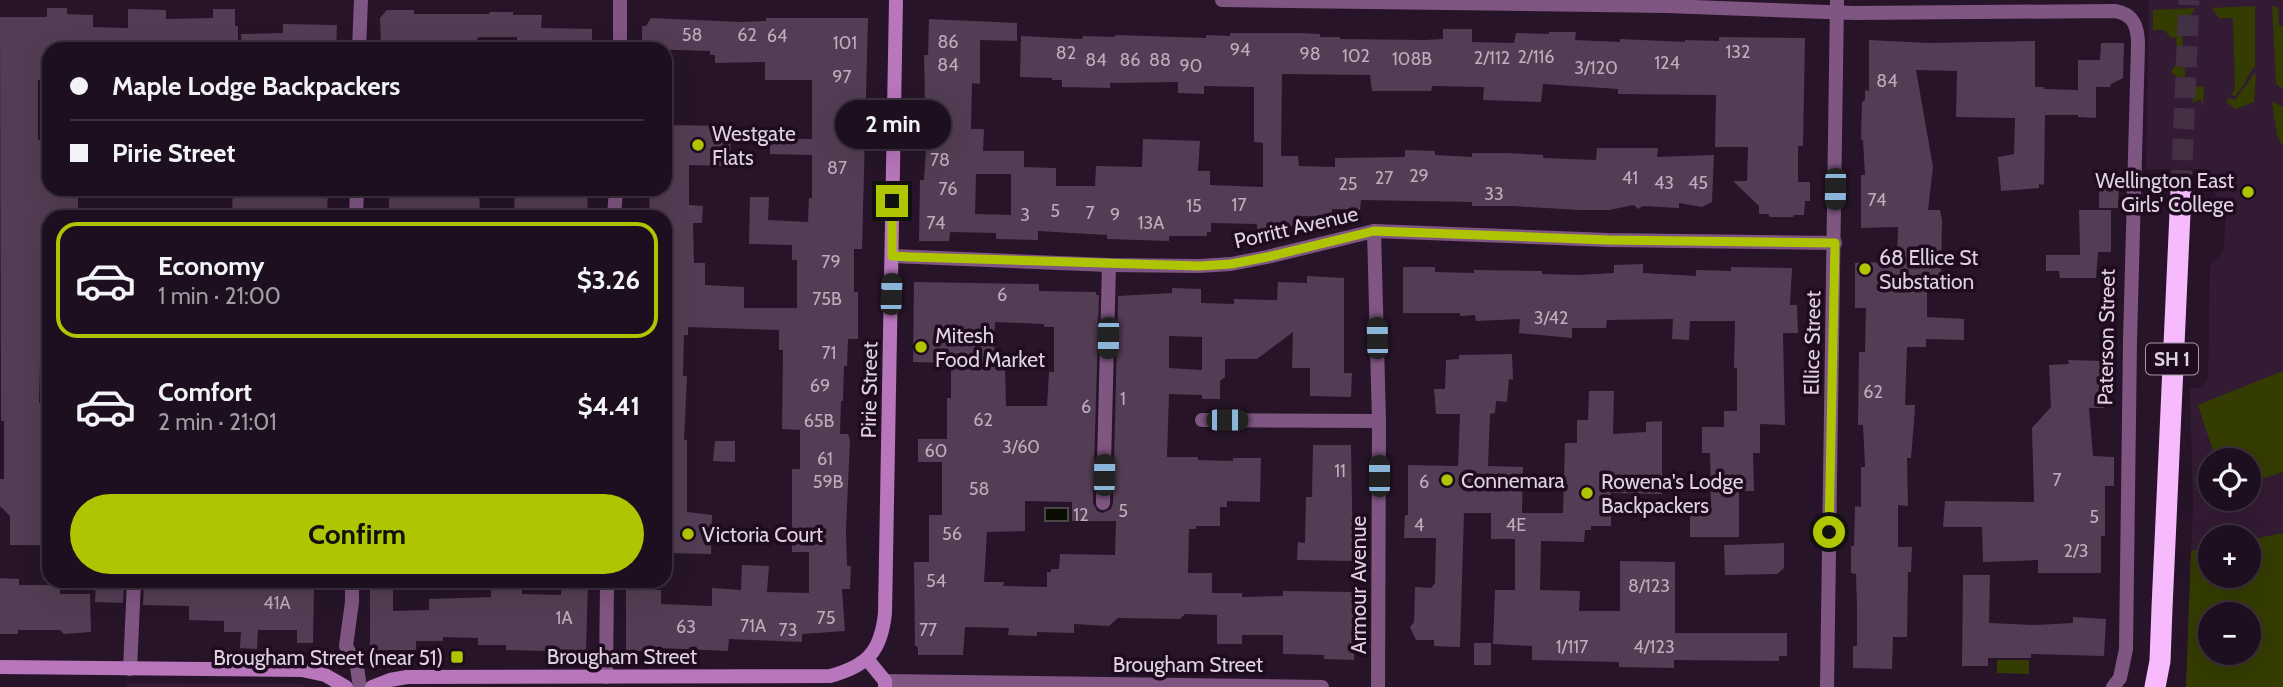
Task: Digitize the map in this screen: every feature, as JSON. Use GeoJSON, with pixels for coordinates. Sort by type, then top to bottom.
{"type":"FeatureCollection","features":[{"type":"Feature","properties":{"kind":"highway","name":"SH 1"},"geometry":{"type":"LineString","coordinates":[[2155,687],[2160,661],[2181,191]]}},
{"type":"Feature","properties":{"kind":"street"},"geometry":{"type":"LineString","coordinates":[[359,42],[361,0]]}},
{"type":"Feature","properties":{"kind":"street"},"geometry":{"type":"LineString","coordinates":[[620,0],[620,42]]}},
{"type":"Feature","properties":{"kind":"street","name":"Pirie Street"},"geometry":{"type":"LineString","coordinates":[[867,659],[880,638],[885,613],[896,0]]}},
{"type":"Feature","properties":{"kind":"street"},"geometry":{"type":"LineString","coordinates":[[1222,0],[2119,9]]}},
{"type":"Feature","properties":{"kind":"street","name":"Ellice Street"},"geometry":{"type":"LineString","coordinates":[[1827,687],[1837,6]]}},
{"type":"Feature","properties":{"kind":"street","name":"Paterson Street"},"geometry":{"type":"LineString","coordinates":[[2113,687],[2120,678],[2125,663],[2138,45],[2136,25],[2119,9]]}},
{"type":"Feature","properties":{"kind":"street","name":"Porritt Avenue"},"geometry":{"type":"LineString","coordinates":[[892,256],[1110,265],[1231,264],[1374,231],[1608,240],[1835,243]]}},
{"type":"Feature","properties":{"kind":"street","name":"Armour Avenue"},"geometry":{"type":"LineString","coordinates":[[1374,231],[1379,421],[1378,687]]}},
{"type":"Feature","properties":{"kind":"street"},"geometry":{"type":"LineString","coordinates":[[1103,503],[1110,265]]}},
{"type":"Feature","properties":{"kind":"street"},"geometry":{"type":"LineString","coordinates":[[1202,420],[1379,421]]}},
{"type":"Feature","properties":{"kind":"street"},"geometry":{"type":"LineString","coordinates":[[130,669],[134,588]]}},
{"type":"Feature","properties":{"kind":"street"},"geometry":{"type":"LineString","coordinates":[[352,588],[346,646],[357,667],[360,687]]}},
{"type":"Feature","properties":{"kind":"street"},"geometry":{"type":"LineString","coordinates":[[606,677],[607,588]]}},
{"type":"Feature","properties":{"kind":"street"},"geometry":{"type":"LineString","coordinates":[[867,659],[885,684]]}},
{"type":"Feature","properties":{"kind":"street","name":"Brougham Street"},"geometry":{"type":"LineString","coordinates":[[372,687],[407,677],[830,677],[850,671],[867,659]]}},
{"type":"Feature","properties":{"kind":"street"},"geometry":{"type":"LineString","coordinates":[[0,667],[302,670],[325,675],[346,687]]}},
{"type":"Feature","properties":{"kind":"street","name":"Brougham Street"},"geometry":{"type":"LineString","coordinates":[[885,684],[1322,687]]}},
{"type":"Feature","properties":{"kind":"shaded area","name":"Wellington East Girls' College"},"geometry":{"type":"Polygon","coordinates":[[[2149,0],[2283,0],[2283,687],[2186,687],[2193,504],[2190,389],[2202,387],[2208,378],[2210,265],[2223,252],[2226,216],[2202,169],[2146,169],[2149,0]]]}},
{"type":"Feature","properties":{"kind":"shaded area"},"geometry":{"type":"Polygon","coordinates":[[[1045,508],[1068,508],[1068,521],[1045,521],[1045,508]]]}},
{"type":"Feature","properties":{"kind":"shaded area"},"geometry":{"type":"Polygon","coordinates":[[[127,683],[301,684],[306,687],[127,687],[127,683]]]}},
{"type":"Feature","properties":{"kind":"green space"},"geometry":{"type":"Polygon","coordinates":[[[2255,6],[2255,68],[2235,96],[2231,95],[2235,89],[2233,18],[2219,18],[2212,8],[2255,6]]]}},
{"type":"Feature","properties":{"kind":"green space"},"geometry":{"type":"Polygon","coordinates":[[[2272,6],[2278,7],[2279,26],[2283,26],[2283,89],[2276,84],[2272,6]]]}},
{"type":"Feature","properties":{"kind":"green space"},"geometry":{"type":"Polygon","coordinates":[[[2195,8],[2190,17],[2181,20],[2186,86],[2204,87],[2203,105],[2200,99],[2192,103],[2193,98],[2183,95],[2178,78],[2171,72],[2178,61],[2176,38],[2164,30],[2153,30],[2153,10],[2195,8]]]}},
{"type":"Feature","properties":{"kind":"green space"},"geometry":{"type":"Polygon","coordinates":[[[2254,74],[2254,102],[2236,109],[2226,102],[2228,98],[2235,100],[2254,74]]]}},
{"type":"Feature","properties":{"kind":"green space"},"geometry":{"type":"Polygon","coordinates":[[[2272,102],[2283,107],[2283,147],[2277,135],[2272,102]]]}},
{"type":"Feature","properties":{"kind":"green space"},"geometry":{"type":"Polygon","coordinates":[[[2283,371],[2283,472],[2261,479],[2261,448],[2212,448],[2198,405],[2283,371]]]}},
{"type":"Feature","properties":{"kind":"green space"},"geometry":{"type":"Polygon","coordinates":[[[2283,533],[2283,687],[2186,687],[2191,551],[2198,550],[2198,588],[2261,588],[2261,538],[2283,533]]]}},
{"type":"Feature","properties":{"kind":"green space"},"geometry":{"type":"Polygon","coordinates":[[[1997,660],[2029,660],[2029,674],[1997,673],[1997,660]]]}},
{"type":"Feature","properties":{"kind":"building"},"geometry":{"type":"Polygon","coordinates":[[[47,8],[67,8],[67,14],[93,15],[93,27],[128,28],[128,9],[166,10],[166,19],[213,18],[213,9],[235,9],[238,42],[42,42],[42,80],[38,80],[38,140],[42,140],[42,196],[78,196],[78,210],[42,210],[42,363],[39,403],[42,403],[42,545],[10,545],[10,516],[0,506],[0,479],[4,479],[4,421],[1,421],[0,17],[47,17],[47,8]]]}},
{"type":"Feature","properties":{"kind":"building"},"geometry":{"type":"Polygon","coordinates":[[[387,10],[414,10],[414,14],[513,12],[513,15],[542,15],[541,28],[592,29],[592,42],[517,42],[517,37],[479,37],[477,42],[381,42],[380,18],[387,10]]]}},
{"type":"Feature","properties":{"kind":"building"},"geometry":{"type":"Polygon","coordinates":[[[651,18],[741,22],[766,21],[766,18],[868,18],[862,249],[854,249],[858,339],[848,339],[841,401],[840,434],[848,434],[850,440],[846,530],[847,566],[851,566],[850,589],[842,589],[845,631],[802,634],[802,642],[729,639],[728,651],[660,648],[660,651],[626,651],[626,590],[661,590],[661,604],[712,606],[712,588],[741,590],[742,565],[769,566],[767,592],[809,593],[809,552],[792,552],[792,469],[800,469],[800,430],[782,429],[783,350],[779,350],[779,330],[688,327],[688,335],[684,335],[683,376],[687,376],[684,440],[687,440],[687,512],[712,515],[711,554],[672,553],[672,210],[649,210],[650,196],[672,196],[672,125],[731,126],[730,166],[689,165],[689,205],[703,206],[702,223],[693,223],[694,263],[705,263],[705,285],[744,287],[744,308],[797,308],[797,260],[792,260],[792,245],[749,244],[750,197],[769,197],[768,220],[808,222],[809,198],[812,198],[812,155],[770,154],[770,139],[812,139],[812,80],[765,80],[765,62],[715,63],[715,55],[710,55],[710,51],[672,50],[672,42],[642,42],[642,26],[646,26],[651,18]]]}},
{"type":"Feature","properties":{"kind":"building"},"geometry":{"type":"Polygon","coordinates":[[[929,19],[1017,23],[1017,41],[980,40],[980,84],[972,83],[971,129],[984,129],[983,151],[1024,151],[1024,167],[1056,168],[1056,186],[1095,186],[1096,166],[1142,167],[1143,139],[1200,141],[1198,171],[1210,171],[1210,185],[1263,187],[1263,143],[1254,142],[1254,87],[1204,86],[1204,94],[1178,93],[1178,82],[1110,83],[1110,88],[1062,87],[1062,80],[1020,77],[1021,36],[1082,39],[1083,36],[1115,35],[1206,38],[1206,35],[1230,36],[1230,33],[1301,33],[1340,39],[1425,40],[1443,39],[1443,29],[1472,29],[1472,42],[1514,43],[1516,33],[1549,32],[1576,32],[1575,40],[1620,42],[1620,39],[1685,42],[1719,41],[1719,37],[1805,38],[1803,146],[1798,146],[1798,182],[1810,182],[1810,201],[1805,201],[1804,215],[1770,217],[1768,214],[1759,214],[1759,206],[1733,181],[1747,181],[1748,147],[1715,147],[1716,95],[1618,94],[1618,89],[1543,84],[1541,102],[1483,100],[1484,87],[1432,86],[1431,91],[1372,91],[1370,75],[1282,74],[1281,156],[1298,156],[1299,166],[1335,167],[1335,158],[1405,157],[1405,150],[1435,151],[1435,155],[1472,157],[1472,153],[1505,153],[1596,160],[1597,148],[1658,148],[1657,157],[1714,155],[1712,202],[1702,207],[1679,203],[1679,208],[1643,206],[1638,209],[1634,205],[1609,210],[1580,210],[1472,206],[1472,202],[1361,200],[1360,210],[1332,209],[1332,217],[1299,216],[1299,226],[1257,229],[1257,224],[1211,223],[1211,232],[1207,232],[1207,236],[1169,236],[1169,241],[1107,239],[1107,235],[1038,231],[1038,240],[996,239],[996,233],[950,232],[949,241],[919,241],[920,180],[924,180],[926,149],[924,55],[928,55],[929,19]],[[976,174],[975,214],[1011,215],[1011,174],[976,174]]]}},
{"type":"Feature","properties":{"kind":"building"},"geometry":{"type":"Polygon","coordinates":[[[283,24],[337,25],[336,42],[242,42],[241,34],[283,33],[283,24]]]}},
{"type":"Feature","properties":{"kind":"building"},"geometry":{"type":"Polygon","coordinates":[[[1869,40],[1928,43],[2035,41],[2035,87],[2078,90],[2078,60],[2100,60],[2101,43],[2124,43],[2123,78],[2110,87],[2096,87],[2096,118],[2045,115],[2044,185],[2039,184],[2039,188],[2001,191],[1998,157],[2014,154],[2015,118],[1956,117],[1957,71],[1916,70],[1933,167],[1928,210],[1940,210],[1942,220],[1941,277],[1927,277],[1927,317],[1964,319],[1964,340],[1926,339],[1926,347],[1907,347],[1905,405],[1915,405],[1911,458],[1907,458],[1908,506],[1898,505],[1898,547],[1912,547],[1911,572],[1908,572],[1907,637],[1893,637],[1892,669],[1853,668],[1853,646],[1857,646],[1857,607],[1856,574],[1851,573],[1851,546],[1854,546],[1855,506],[1861,507],[1861,467],[1865,467],[1863,425],[1858,425],[1859,352],[1865,352],[1866,308],[1855,308],[1855,263],[1897,262],[1898,227],[1861,228],[1861,175],[1865,175],[1861,139],[1862,102],[1865,100],[1865,90],[1869,91],[1869,40]]]}},
{"type":"Feature","properties":{"kind":"building"},"geometry":{"type":"Polygon","coordinates":[[[2099,183],[2119,184],[2118,208],[2099,208],[2099,183]]]}},
{"type":"Feature","properties":{"kind":"building"},"geometry":{"type":"Polygon","coordinates":[[[233,196],[328,196],[327,210],[232,210],[233,196]]]}},
{"type":"Feature","properties":{"kind":"building"},"geometry":{"type":"Polygon","coordinates":[[[389,196],[479,196],[480,210],[389,210],[389,196]]]}},
{"type":"Feature","properties":{"kind":"building"},"geometry":{"type":"Polygon","coordinates":[[[515,196],[587,196],[588,210],[514,210],[515,196]]]}},
{"type":"Feature","properties":{"kind":"building"},"geometry":{"type":"Polygon","coordinates":[[[2079,210],[2111,210],[2111,252],[2098,252],[2096,278],[2060,278],[2059,271],[2046,271],[2046,255],[2080,255],[2079,210]]]}},
{"type":"Feature","properties":{"kind":"building"},"geometry":{"type":"Polygon","coordinates":[[[1643,264],[1643,273],[1696,276],[1696,270],[1731,271],[1731,267],[1792,268],[1790,305],[1797,305],[1798,333],[1783,333],[1785,425],[1760,424],[1760,453],[1753,453],[1754,491],[1739,491],[1739,537],[1690,537],[1690,506],[1711,506],[1710,453],[1702,453],[1702,427],[1724,427],[1724,411],[1737,411],[1735,321],[1690,321],[1689,340],[1672,339],[1673,319],[1607,320],[1606,328],[1572,328],[1572,338],[1519,333],[1520,319],[1476,321],[1475,315],[1460,316],[1460,313],[1403,313],[1403,267],[1435,267],[1435,272],[1542,271],[1542,274],[1579,275],[1614,273],[1614,265],[1643,264]]]}},
{"type":"Feature","properties":{"kind":"building"},"geometry":{"type":"Polygon","coordinates":[[[1307,276],[1344,278],[1344,373],[1352,373],[1351,397],[1310,396],[1310,368],[1292,368],[1293,332],[1257,359],[1225,359],[1225,377],[1220,381],[1220,399],[1202,399],[1202,395],[1169,394],[1167,457],[1233,461],[1233,458],[1261,458],[1260,502],[1227,501],[1227,507],[1220,507],[1220,526],[1196,526],[1196,529],[1189,529],[1188,573],[1212,573],[1212,593],[1242,593],[1242,597],[1283,596],[1283,591],[1356,592],[1354,660],[1324,659],[1324,655],[1283,654],[1283,635],[1242,635],[1242,644],[1217,644],[1217,615],[1185,614],[1180,619],[1118,618],[1109,626],[1074,624],[1074,633],[1037,632],[1037,636],[1008,635],[1009,628],[965,627],[963,655],[918,655],[918,647],[915,646],[914,562],[929,562],[929,515],[942,515],[942,462],[918,462],[918,439],[947,439],[947,398],[951,398],[951,363],[913,362],[914,282],[1039,284],[1039,291],[1096,292],[1096,295],[1099,295],[1093,503],[1097,511],[1103,513],[1111,509],[1113,503],[1118,296],[1172,293],[1172,288],[1201,289],[1201,303],[1234,304],[1234,299],[1277,300],[1278,282],[1307,283],[1307,276]],[[995,322],[994,366],[1005,366],[1006,406],[1047,406],[1049,372],[1054,372],[1054,327],[1044,327],[1044,324],[995,322]],[[1169,336],[1169,368],[1202,370],[1202,337],[1169,336]],[[1025,501],[1025,531],[987,532],[984,582],[1004,582],[1003,586],[1047,587],[1047,572],[1059,569],[1060,554],[1115,555],[1116,521],[1072,521],[1072,502],[1025,501]]]}},
{"type":"Feature","properties":{"kind":"building"},"geometry":{"type":"Polygon","coordinates":[[[1512,354],[1513,380],[1509,379],[1507,402],[1496,401],[1495,413],[1490,414],[1488,466],[1523,467],[1522,513],[1563,513],[1565,443],[1577,443],[1577,420],[1588,420],[1589,391],[1614,391],[1613,434],[1646,432],[1646,422],[1662,421],[1662,494],[1611,493],[1611,526],[1591,526],[1591,530],[1585,530],[1584,542],[1541,541],[1540,590],[1580,591],[1579,611],[1620,611],[1620,561],[1675,562],[1675,633],[1787,633],[1787,656],[1779,656],[1779,661],[1674,660],[1674,668],[1619,667],[1619,662],[1532,660],[1532,646],[1493,644],[1495,590],[1515,590],[1515,539],[1491,539],[1491,513],[1464,513],[1460,647],[1434,646],[1434,640],[1416,640],[1410,627],[1414,622],[1415,587],[1431,588],[1435,583],[1436,538],[1404,538],[1405,515],[1408,515],[1408,465],[1458,466],[1460,414],[1436,414],[1434,389],[1445,389],[1446,360],[1459,359],[1459,355],[1512,354]]]}},
{"type":"Feature","properties":{"kind":"building"},"geometry":{"type":"Polygon","coordinates":[[[2068,360],[2104,361],[2104,408],[2089,408],[2093,456],[2114,457],[2114,486],[2105,486],[2105,536],[2101,536],[2101,573],[2038,573],[2038,560],[1983,562],[1982,527],[1943,527],[1945,501],[2034,502],[2032,428],[2051,407],[2049,365],[2069,364],[2068,360]]]}},
{"type":"Feature","properties":{"kind":"building"},"geometry":{"type":"Polygon","coordinates":[[[715,441],[735,441],[735,462],[713,461],[715,441]]]}},
{"type":"Feature","properties":{"kind":"building"},"geometry":{"type":"Polygon","coordinates":[[[1313,445],[1351,445],[1353,561],[1297,560],[1298,542],[1305,543],[1306,497],[1312,497],[1313,445]]]}},
{"type":"Feature","properties":{"kind":"building"},"geometry":{"type":"Polygon","coordinates":[[[1784,543],[1784,568],[1777,574],[1725,575],[1724,545],[1784,543]]]}},
{"type":"Feature","properties":{"kind":"building"},"geometry":{"type":"Polygon","coordinates":[[[1963,575],[1990,575],[1989,623],[2036,625],[2073,623],[2073,617],[2106,619],[2104,656],[2031,654],[2031,658],[1988,658],[1988,666],[1962,666],[1963,575]]]}},
{"type":"Feature","properties":{"kind":"building"},"geometry":{"type":"Polygon","coordinates":[[[0,578],[19,579],[19,585],[60,588],[60,594],[90,594],[91,632],[64,634],[60,630],[18,630],[18,634],[0,634],[0,578]]]}},
{"type":"Feature","properties":{"kind":"building"},"geometry":{"type":"Polygon","coordinates":[[[96,588],[124,588],[123,603],[95,602],[96,588]]]}},
{"type":"Feature","properties":{"kind":"building"},"geometry":{"type":"Polygon","coordinates":[[[144,588],[314,588],[313,643],[297,643],[297,630],[258,630],[257,649],[240,648],[241,632],[224,632],[224,621],[189,620],[189,606],[143,605],[144,588]]]}},
{"type":"Feature","properties":{"kind":"building"},"geometry":{"type":"Polygon","coordinates":[[[562,588],[588,588],[586,652],[506,650],[506,645],[478,645],[478,638],[443,637],[443,641],[416,641],[416,650],[375,650],[370,646],[370,589],[393,589],[393,611],[429,610],[429,599],[491,597],[491,590],[522,589],[522,594],[561,595],[562,588]]]}},
{"type":"Feature","properties":{"kind":"building"},"geometry":{"type":"Polygon","coordinates":[[[1474,643],[1491,643],[1491,665],[1474,665],[1474,643]]]}},
{"type":"Feature","properties":{"kind":"tunnel"},"geometry":{"type":"LineString","coordinates":[[2181,191],[2189,0]]}},
{"type":"Feature","properties":{"kind":"place","name":"Westgate Flats"},"geometry":{"type":"Point","coordinates":[698,145]}},
{"type":"Feature","properties":{"kind":"place","name":"Wellington East Girls' College"},"geometry":{"type":"Point","coordinates":[2248,192]}},
{"type":"Feature","properties":{"kind":"place","name":"68 Ellice St Substation"},"geometry":{"type":"Point","coordinates":[1865,269]}},
{"type":"Feature","properties":{"kind":"place","name":"Mitesh Food Market"},"geometry":{"type":"Point","coordinates":[921,347]}},
{"type":"Feature","properties":{"kind":"place","name":"Connemara"},"geometry":{"type":"Point","coordinates":[1447,480]}},
{"type":"Feature","properties":{"kind":"place","name":"Rowena's Lodge Backpackers"},"geometry":{"type":"Point","coordinates":[1587,493]}},
{"type":"Feature","properties":{"kind":"place","name":"Victoria Court"},"geometry":{"type":"Point","coordinates":[688,534]}},
{"type":"Feature","properties":{"kind":"place","name":"Brougham Street (near 51)"},"geometry":{"type":"Point","coordinates":[457,657]}},
{"type":"Feature","properties":{"kind":"route"},"geometry":{"type":"LineString","coordinates":[[892,201],[892,256],[911,257],[1199,266],[1231,264],[1267,257],[1374,231],[1608,240],[1835,243],[1829,532]]}}]}
